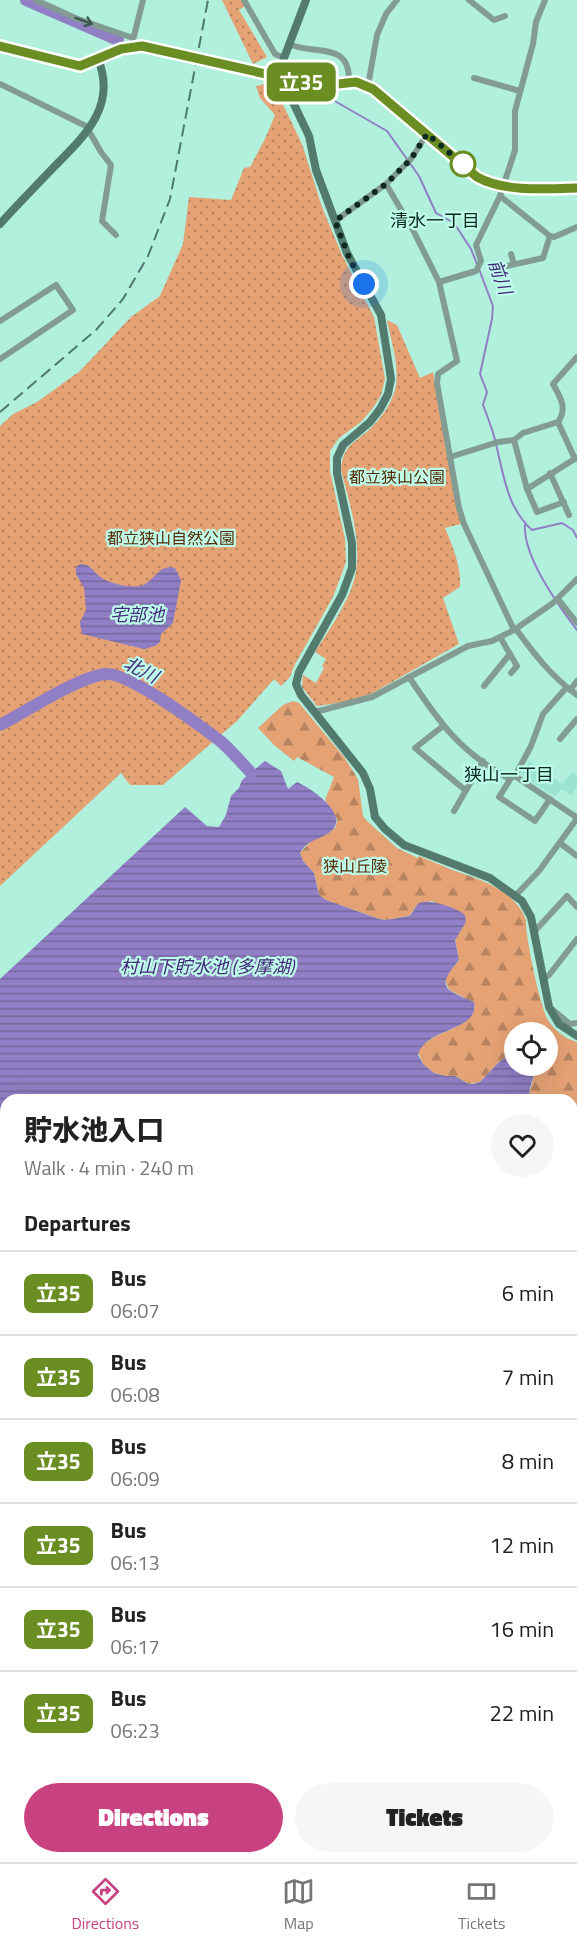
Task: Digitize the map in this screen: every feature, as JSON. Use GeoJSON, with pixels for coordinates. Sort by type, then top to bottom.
{"type":"FeatureCollection","features":[{"type":"Feature","properties":{"kind":"street"},"geometry":{"type":"LineString","coordinates":[[36,0],[132,42],[155,48],[306,83],[329,85],[356,82],[368,86],[477,177],[488,183],[503,186],[577,188]]}},
{"type":"Feature","properties":{"kind":"street"},"geometry":{"type":"LineString","coordinates":[[0,46],[72,66],[80,66],[132,42],[143,0]]}},
{"type":"Feature","properties":{"kind":"street"},"geometry":{"type":"LineString","coordinates":[[244,0],[275,54],[284,58]]}},
{"type":"Feature","properties":{"kind":"street"},"geometry":{"type":"LineString","coordinates":[[306,0],[284,58],[281,77],[309,136],[316,170],[350,260],[381,315],[391,379],[388,394],[380,409],[366,426],[343,445],[337,458],[336,467],[351,534],[350,576],[296,680],[299,693],[363,773],[370,789],[375,817],[390,834],[404,845],[490,878],[516,895],[529,912],[549,1007],[560,1024],[577,1036]]}},
{"type":"Feature","properties":{"kind":"street"},"geometry":{"type":"LineString","coordinates":[[368,86],[377,35],[386,14],[397,0]]}},
{"type":"Feature","properties":{"kind":"street"},"geometry":{"type":"LineString","coordinates":[[469,0],[494,20],[505,16]]}},
{"type":"Feature","properties":{"kind":"street"},"geometry":{"type":"LineString","coordinates":[[439,282],[476,271],[482,261],[476,245],[500,196],[515,150],[515,111],[534,44],[536,22],[545,0]]}},
{"type":"Feature","properties":{"kind":"street"},"geometry":{"type":"LineString","coordinates":[[289,44],[304,49],[326,50],[343,58],[347,63],[350,83]]}},
{"type":"Feature","properties":{"kind":"street"},"geometry":{"type":"LineString","coordinates":[[0,224],[89,130],[103,97],[103,70],[98,59]]}},
{"type":"Feature","properties":{"kind":"street"},"geometry":{"type":"LineString","coordinates":[[474,78],[520,91]]}},
{"type":"Feature","properties":{"kind":"street"},"geometry":{"type":"LineString","coordinates":[[0,84],[89,130],[100,152],[111,165],[102,221],[116,235]]}},
{"type":"Feature","properties":{"kind":"street"},"geometry":{"type":"LineString","coordinates":[[335,221],[386,184],[409,161],[427,134]]}},
{"type":"Feature","properties":{"kind":"street"},"geometry":{"type":"LineString","coordinates":[[386,184],[413,230],[439,282],[457,361],[438,374],[437,382],[464,524],[515,629],[546,669],[577,695]]}},
{"type":"Feature","properties":{"kind":"street"},"geometry":{"type":"LineString","coordinates":[[500,196],[550,237],[577,227]]}},
{"type":"Feature","properties":{"kind":"street"},"geometry":{"type":"LineString","coordinates":[[498,268],[543,258],[550,237]]}},
{"type":"Feature","properties":{"kind":"street"},"geometry":{"type":"LineString","coordinates":[[512,254],[514,264]]}},
{"type":"Feature","properties":{"kind":"street"},"geometry":{"type":"LineString","coordinates":[[0,321],[56,285],[73,310],[0,358]]}},
{"type":"Feature","properties":{"kind":"street"},"geometry":{"type":"LineString","coordinates":[[450,457],[495,443],[514,440],[523,433],[558,422],[563,415],[564,408],[561,397],[553,384],[577,357]]}},
{"type":"Feature","properties":{"kind":"street"},"geometry":{"type":"LineString","coordinates":[[526,489],[576,459],[558,422]]}},
{"type":"Feature","properties":{"kind":"street"},"geometry":{"type":"LineString","coordinates":[[514,440],[526,489],[537,512],[564,502]]}},
{"type":"Feature","properties":{"kind":"street"},"geometry":{"type":"LineString","coordinates":[[550,473],[569,514]]}},
{"type":"Feature","properties":{"kind":"street"},"geometry":{"type":"LineString","coordinates":[[315,712],[372,697],[468,646],[500,637],[556,601],[577,579]]}},
{"type":"Feature","properties":{"kind":"street"},"geometry":{"type":"LineString","coordinates":[[556,601],[577,623]]}},
{"type":"Feature","properties":{"kind":"street"},"geometry":{"type":"LineString","coordinates":[[500,637],[517,666],[511,673]]}},
{"type":"Feature","properties":{"kind":"street"},"geometry":{"type":"LineString","coordinates":[[484,686],[510,654]]}},
{"type":"Feature","properties":{"kind":"street"},"geometry":{"type":"LineString","coordinates":[[409,677],[442,726],[463,748],[504,777],[513,777],[576,817],[539,871],[516,895]]}},
{"type":"Feature","properties":{"kind":"street"},"geometry":{"type":"LineString","coordinates":[[550,799],[535,821],[499,797],[531,746],[543,714],[577,681]]}},
{"type":"Feature","properties":{"kind":"street"},"geometry":{"type":"LineString","coordinates":[[560,739],[577,719]]}},
{"type":"Feature","properties":{"kind":"street"},"geometry":{"type":"LineString","coordinates":[[442,726],[415,748],[465,790]]}},
{"type":"Feature","properties":{"kind":"street"},"geometry":{"type":"LineString","coordinates":[[454,811],[483,761]]}},
{"type":"Feature","properties":{"kind":"street"},"geometry":{"type":"LineString","coordinates":[[560,843],[577,856]]}},
{"type":"Feature","properties":{"kind":"street"},"geometry":{"type":"LineString","coordinates":[[534,932],[567,896],[577,907]]}},
{"type":"Feature","properties":{"kind":"street"},"geometry":{"type":"LineString","coordinates":[[544,979],[577,939]]}},
{"type":"Feature","properties":{"kind":"street"},"geometry":{"type":"LineString","coordinates":[[549,1007],[570,1024],[577,1023]]}},
{"type":"Feature","properties":{"kind":"shaded area"},"geometry":{"type":"Polygon","coordinates":[[[529,761],[562,784],[572,772],[577,775],[577,787],[571,795],[562,789],[555,797],[523,776],[522,772],[529,761]]]}},
{"type":"Feature","properties":{"kind":"green space"},"geometry":{"type":"Polygon","coordinates":[[[222,0],[241,0],[245,6],[239,10],[267,57],[253,64],[222,0]]]}},
{"type":"Feature","properties":{"kind":"green space","name":"都立狭山自然公園"},"geometry":{"type":"Polygon","coordinates":[[[265,84],[275,88],[302,144],[322,207],[342,255],[374,317],[385,379],[381,395],[373,408],[361,422],[339,438],[330,451],[330,471],[345,539],[346,562],[333,597],[290,677],[281,686],[274,679],[237,721],[163,785],[130,785],[121,773],[0,886],[0,426],[13,414],[37,402],[80,371],[131,317],[160,296],[183,244],[189,197],[231,200],[244,168],[250,167],[265,139],[275,115],[260,98],[256,86],[265,84]]]}},
{"type":"Feature","properties":{"kind":"green space","name":"都立狭山公園"},"geometry":{"type":"Polygon","coordinates":[[[387,320],[397,325],[420,378],[433,372],[461,524],[445,528],[458,564],[460,587],[443,598],[459,644],[371,694],[345,702],[317,706],[302,687],[303,675],[316,683],[324,668],[322,666],[326,659],[315,652],[350,592],[357,561],[355,530],[341,469],[342,461],[347,449],[383,415],[393,397],[396,385],[396,360],[387,320]]]}},
{"type":"Feature","properties":{"kind":"green space","name":"狭山丘陵"},"geometry":{"type":"Polygon","coordinates":[[[293,701],[299,703],[344,757],[358,779],[363,816],[367,821],[397,848],[494,886],[504,892],[520,909],[526,920],[541,1001],[550,1022],[504,1022],[504,1058],[480,1082],[469,1084],[455,1076],[434,1073],[423,1064],[418,1052],[432,1038],[466,1021],[475,1006],[450,990],[447,985],[446,976],[459,960],[455,939],[463,927],[451,907],[432,901],[418,904],[409,916],[386,920],[326,900],[319,895],[314,873],[303,861],[300,853],[311,841],[336,827],[337,819],[325,800],[334,777],[297,757],[294,761],[258,728],[283,705],[293,701]]]}},
{"type":"Feature","properties":{"kind":"green space","name":"狭山丘陵"},"geometry":{"type":"Polygon","coordinates":[[[558,1032],[577,1042],[577,1094],[529,1094],[534,1076],[558,1076],[558,1032]]]}},
{"type":"Feature","properties":{"kind":"water","name":"宅部池"},"geometry":{"type":"Polygon","coordinates":[[[80,564],[89,566],[108,581],[130,586],[145,584],[164,568],[175,568],[181,580],[173,623],[161,634],[160,642],[144,649],[82,634],[80,623],[86,609],[84,588],[76,574],[76,567],[80,564]]]}},
{"type":"Feature","properties":{"kind":"water","name":"村山下貯水池 (多摩湖)"},"geometry":{"type":"Polygon","coordinates":[[[265,761],[281,771],[288,789],[297,782],[327,803],[336,818],[335,826],[326,835],[310,842],[300,853],[303,861],[314,873],[319,895],[326,900],[386,920],[409,916],[422,902],[449,907],[465,915],[466,922],[455,940],[459,960],[447,977],[446,983],[451,991],[474,1002],[474,1012],[461,1025],[431,1039],[418,1055],[423,1064],[434,1073],[455,1076],[469,1084],[480,1082],[504,1058],[504,1076],[534,1076],[529,1094],[0,1094],[0,979],[185,807],[207,826],[219,827],[226,815],[231,796],[239,788],[242,780],[265,761]]]}},
{"type":"Feature","properties":{"kind":"waterway","name":"前川"},"geometry":{"type":"LineString","coordinates":[[26,0],[118,40]]}},
{"type":"Feature","properties":{"kind":"waterway","name":"前川"},"geometry":{"type":"LineString","coordinates":[[326,96],[387,131],[419,176],[436,213],[454,223],[471,249],[477,264]]}},
{"type":"Feature","properties":{"kind":"waterway","name":"前川"},"geometry":{"type":"LineString","coordinates":[[479,269],[493,306],[480,374],[487,392],[483,405],[494,436],[510,498],[516,510],[532,530],[562,523],[573,530],[577,538]]}},
{"type":"Feature","properties":{"kind":"waterway","name":"前川"},"geometry":{"type":"LineString","coordinates":[[525,525],[530,551],[543,580],[577,630]]}},
{"type":"Feature","properties":{"kind":"waterway","name":"北川"},"geometry":{"type":"LineString","coordinates":[[0,725],[79,682],[104,674],[115,675],[145,689],[195,723],[223,744],[251,773]]}},
{"type":"Feature","properties":{"kind":"railway"},"geometry":{"type":"LineString","coordinates":[[0,412],[96,330],[123,299],[148,256],[170,199],[208,0]]}},
{"type":"Feature","properties":{"kind":"bus line","name":"立35"},"geometry":{"type":"LineString","coordinates":[[0,46],[72,66],[90,63],[121,49],[142,46],[306,83],[329,85],[361,83],[373,89],[477,177],[488,183],[497,186],[577,188]]}},
{"type":"Feature","properties":{"kind":"district","name":"清水一丁目"},"geometry":{"type":"Point","coordinates":[435,221]}},
{"type":"Feature","properties":{"kind":"district","name":"狭山一丁目"},"geometry":{"type":"Point","coordinates":[509,775]}},
{"type":"Feature","properties":{"kind":"route"},"geometry":{"type":"LineString","coordinates":[[364,284],[350,260],[335,221],[386,184],[411,159],[427,134],[463,164]]}}]}
